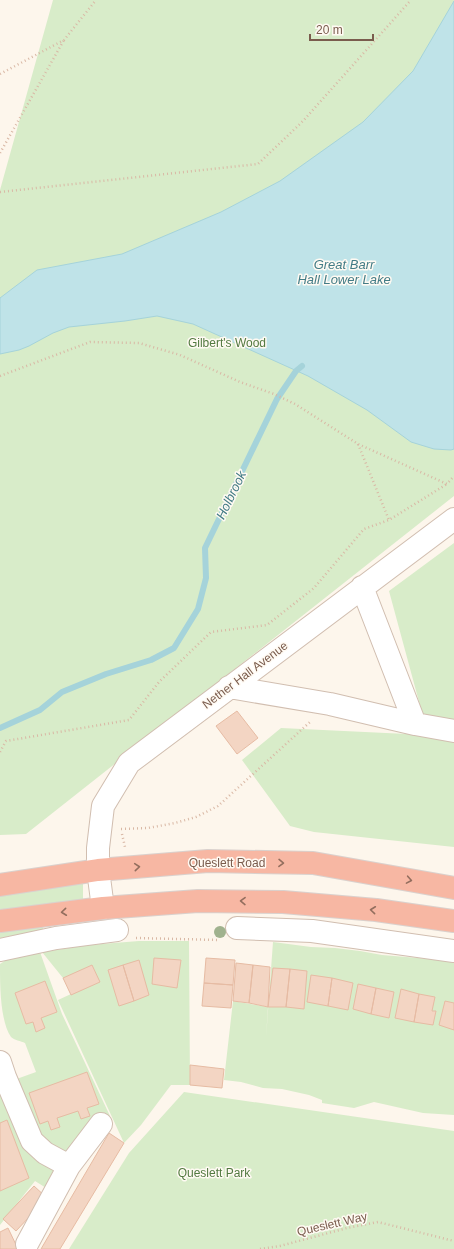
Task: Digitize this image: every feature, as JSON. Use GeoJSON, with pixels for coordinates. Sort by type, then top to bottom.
{"type":"FeatureCollection","features":[{"type":"Feature","properties":{"kind":"highway","name":"Queslett Road"},"geometry":{"type":"LineString","coordinates":[[0,885],[98,870],[208,861],[313,864],[454,888]]}},
{"type":"Feature","properties":{"kind":"highway"},"geometry":{"type":"LineString","coordinates":[[0,921],[103,908],[198,900],[283,902],[376,910],[454,921]]}},
{"type":"Feature","properties":{"kind":"street","name":"Nether Hall Avenue"},"geometry":{"type":"LineString","coordinates":[[103,908],[98,870],[98,848],[103,806],[129,763],[454,518]]}},
{"type":"Feature","properties":{"kind":"street"},"geometry":{"type":"LineString","coordinates":[[362,587],[415,724]]}},
{"type":"Feature","properties":{"kind":"street"},"geometry":{"type":"LineString","coordinates":[[230,686],[330,704],[415,724],[454,731]]}},
{"type":"Feature","properties":{"kind":"street"},"geometry":{"type":"LineString","coordinates":[[236,928],[312,931],[454,951]]}},
{"type":"Feature","properties":{"kind":"street"},"geometry":{"type":"LineString","coordinates":[[0,950],[56,938],[117,930]]}},
{"type":"Feature","properties":{"kind":"street"},"geometry":{"type":"LineString","coordinates":[[2,1070],[32,1141],[45,1153],[69,1166]]}},
{"type":"Feature","properties":{"kind":"street"},"geometry":{"type":"LineString","coordinates":[[27,1244],[69,1166],[101,1124]]}},
{"type":"Feature","properties":{"kind":"path"},"geometry":{"type":"LineString","coordinates":[[0,153],[64,40],[96,0]]}},
{"type":"Feature","properties":{"kind":"path"},"geometry":{"type":"LineString","coordinates":[[0,192],[258,164],[303,121],[411,0]]}},
{"type":"Feature","properties":{"kind":"path"},"geometry":{"type":"LineString","coordinates":[[0,74],[64,40]]}},
{"type":"Feature","properties":{"kind":"path"},"geometry":{"type":"LineString","coordinates":[[0,376],[90,342],[138,343],[180,355],[240,382],[274,394],[295,404],[358,444],[447,484]]}},
{"type":"Feature","properties":{"kind":"path"},"geometry":{"type":"LineString","coordinates":[[358,444],[389,520]]}},
{"type":"Feature","properties":{"kind":"path"},"geometry":{"type":"LineString","coordinates":[[0,752],[6,741],[129,720],[159,682],[211,632],[267,625],[314,588],[364,529],[389,520],[447,484],[454,476]]}},
{"type":"Feature","properties":{"kind":"path"},"geometry":{"type":"LineString","coordinates":[[100,827],[130,829],[148,828],[196,817],[218,806],[330,704]]}},
{"type":"Feature","properties":{"kind":"path"},"geometry":{"type":"LineString","coordinates":[[117,930],[124,938],[230,940],[236,928]]}},
{"type":"Feature","properties":{"kind":"path","name":"Queslett Way"},"geometry":{"type":"LineString","coordinates":[[260,1249],[280,1246],[347,1228],[378,1222],[454,1240]]}},
{"type":"Feature","properties":{"kind":"green space","name":"Gilbert's Wood"},"geometry":{"type":"Polygon","coordinates":[[[53,0],[454,0],[454,496],[26,834],[0,835],[0,190],[53,0]]]}},
{"type":"Feature","properties":{"kind":"green space"},"geometry":{"type":"Polygon","coordinates":[[[454,543],[454,847],[314,832],[290,826],[242,760],[281,728],[428,735],[389,591],[454,543]]]}},
{"type":"Feature","properties":{"kind":"green space"},"geometry":{"type":"Polygon","coordinates":[[[83,883],[83,900],[0,911],[0,894],[83,883]]]}},
{"type":"Feature","properties":{"kind":"green space"},"geometry":{"type":"Polygon","coordinates":[[[41,925],[44,930],[0,938],[0,930],[41,925]]]}},
{"type":"Feature","properties":{"kind":"green space"},"geometry":{"type":"Polygon","coordinates":[[[139,941],[189,941],[190,1085],[171,1085],[141,1125],[124,1143],[58,1000],[71,994],[63,978],[42,952],[89,945],[139,941]]]}},
{"type":"Feature","properties":{"kind":"green space"},"geometry":{"type":"Polygon","coordinates":[[[273,942],[311,947],[335,948],[382,955],[454,961],[454,1115],[423,1113],[374,1102],[354,1108],[322,1103],[322,1100],[309,1095],[282,1089],[263,1088],[241,1082],[224,1080],[233,1001],[268,1007],[266,1038],[273,942]]]}},
{"type":"Feature","properties":{"kind":"green space"},"geometry":{"type":"Polygon","coordinates":[[[40,952],[62,1014],[110,1116],[87,1128],[66,1157],[41,1141],[11,1081],[36,1072],[25,1043],[12,1038],[7,1030],[1,1002],[0,964],[6,960],[40,952]]]}},
{"type":"Feature","properties":{"kind":"green space"},"geometry":{"type":"Polygon","coordinates":[[[0,1083],[62,1166],[51,1191],[35,1181],[0,1225],[0,1083]]]}},
{"type":"Feature","properties":{"kind":"green space","name":"Queslett Park"},"geometry":{"type":"Polygon","coordinates":[[[184,1092],[454,1131],[454,1249],[69,1249],[129,1153],[184,1092]]]}},
{"type":"Feature","properties":{"kind":"water","name":"Great Barr Hall Lower Lake"},"geometry":{"type":"Polygon","coordinates":[[[454,1],[454,449],[434,449],[411,442],[367,410],[308,376],[193,324],[157,316],[69,327],[53,333],[19,350],[0,354],[0,298],[37,270],[122,254],[221,212],[280,181],[363,122],[413,71],[454,1]]]}},
{"type":"Feature","properties":{"kind":"building"},"geometry":{"type":"Polygon","coordinates":[[[237,711],[258,738],[237,754],[216,726],[237,711]]]}},
{"type":"Feature","properties":{"kind":"building"},"geometry":{"type":"Polygon","coordinates":[[[154,958],[181,960],[177,988],[152,984],[154,958]]]}},
{"type":"Feature","properties":{"kind":"building"},"geometry":{"type":"Polygon","coordinates":[[[206,958],[235,960],[233,985],[204,983],[206,958]]]}},
{"type":"Feature","properties":{"kind":"building"},"geometry":{"type":"Polygon","coordinates":[[[139,960],[149,995],[134,1001],[123,965],[139,960]]]}},
{"type":"Feature","properties":{"kind":"building"},"geometry":{"type":"Polygon","coordinates":[[[236,963],[253,965],[249,1003],[233,1001],[236,963]]]}},
{"type":"Feature","properties":{"kind":"building"},"geometry":{"type":"Polygon","coordinates":[[[92,965],[100,982],[71,995],[63,978],[92,965]]]}},
{"type":"Feature","properties":{"kind":"building"},"geometry":{"type":"Polygon","coordinates":[[[123,965],[134,1001],[119,1006],[108,970],[123,965]]]}},
{"type":"Feature","properties":{"kind":"building"},"geometry":{"type":"Polygon","coordinates":[[[253,965],[270,967],[268,1007],[249,1003],[253,965]]]}},
{"type":"Feature","properties":{"kind":"building"},"geometry":{"type":"Polygon","coordinates":[[[273,968],[290,969],[286,1007],[268,1007],[273,968]]]}},
{"type":"Feature","properties":{"kind":"building"},"geometry":{"type":"Polygon","coordinates":[[[290,969],[307,971],[304,1009],[286,1007],[290,969]]]}},
{"type":"Feature","properties":{"kind":"building"},"geometry":{"type":"Polygon","coordinates":[[[311,975],[332,978],[328,1006],[307,1002],[311,975]]]}},
{"type":"Feature","properties":{"kind":"building"},"geometry":{"type":"Polygon","coordinates":[[[332,978],[353,983],[348,1010],[328,1006],[332,978]]]}},
{"type":"Feature","properties":{"kind":"building"},"geometry":{"type":"Polygon","coordinates":[[[45,981],[57,1012],[41,1018],[45,1028],[36,1032],[33,1022],[26,1024],[15,993],[45,981]]]}},
{"type":"Feature","properties":{"kind":"building"},"geometry":{"type":"Polygon","coordinates":[[[204,983],[233,985],[231,1008],[202,1006],[204,983]]]}},
{"type":"Feature","properties":{"kind":"building"},"geometry":{"type":"Polygon","coordinates":[[[358,984],[376,988],[371,1014],[353,1009],[358,984]]]}},
{"type":"Feature","properties":{"kind":"building"},"geometry":{"type":"Polygon","coordinates":[[[376,988],[394,992],[389,1018],[371,1014],[376,988]]]}},
{"type":"Feature","properties":{"kind":"building"},"geometry":{"type":"Polygon","coordinates":[[[401,989],[419,994],[414,1022],[395,1018],[401,989]]]}},
{"type":"Feature","properties":{"kind":"building"},"geometry":{"type":"Polygon","coordinates":[[[419,994],[435,997],[432,1011],[436,1011],[433,1025],[414,1022],[419,994]]]}},
{"type":"Feature","properties":{"kind":"building"},"geometry":{"type":"Polygon","coordinates":[[[445,1001],[454,1003],[454,1030],[439,1025],[445,1001]]]}},
{"type":"Feature","properties":{"kind":"building"},"geometry":{"type":"Polygon","coordinates":[[[190,1065],[224,1069],[222,1088],[190,1085],[190,1065]]]}},
{"type":"Feature","properties":{"kind":"building"},"geometry":{"type":"Polygon","coordinates":[[[87,1072],[99,1104],[87,1108],[90,1116],[81,1119],[78,1111],[57,1118],[60,1127],[51,1130],[48,1121],[40,1124],[29,1093],[87,1072]]]}},
{"type":"Feature","properties":{"kind":"building"},"geometry":{"type":"Polygon","coordinates":[[[7,1120],[29,1178],[0,1191],[0,1123],[7,1120]]]}},
{"type":"Feature","properties":{"kind":"building"},"geometry":{"type":"Polygon","coordinates":[[[109,1133],[124,1143],[60,1249],[41,1249],[109,1133]]]}},
{"type":"Feature","properties":{"kind":"building"},"geometry":{"type":"Polygon","coordinates":[[[34,1186],[47,1198],[16,1231],[3,1219],[34,1186]]]}},
{"type":"Feature","properties":{"kind":"building"},"geometry":{"type":"Polygon","coordinates":[[[8,1228],[18,1249],[0,1249],[0,1232],[8,1228]]]}},
{"type":"Feature","properties":{"kind":"waterway","name":"Holbrook"},"geometry":{"type":"LineString","coordinates":[[0,728],[40,710],[62,692],[106,674],[151,660],[174,648],[198,609],[206,578],[205,548],[277,399],[296,371],[302,366]]}}]}
